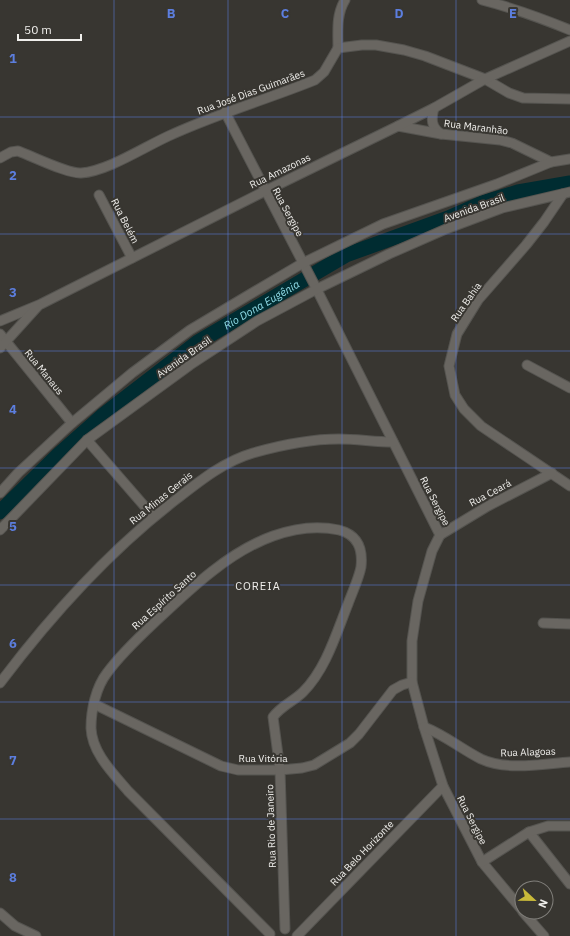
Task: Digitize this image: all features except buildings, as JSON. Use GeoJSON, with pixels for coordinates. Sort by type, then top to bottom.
{"type":"FeatureCollection","features":[{"type":"Feature","properties":{"kind":"street"},"geometry":{"type":"LineString","coordinates":[[345,0],[340,7],[338,20],[338,48],[376,44],[404,50],[432,58],[485,79],[509,93],[523,98],[570,99]]}},
{"type":"Feature","properties":{"kind":"street"},"geometry":{"type":"LineString","coordinates":[[482,0],[536,16],[570,30]]}},
{"type":"Feature","properties":{"kind":"street","name":"Rua Amazonas"},"geometry":{"type":"LineString","coordinates":[[0,322],[41,304],[434,108],[485,79],[570,41]]}},
{"type":"Feature","properties":{"kind":"street","name":"Rua José Dias Guimarães"},"geometry":{"type":"LineString","coordinates":[[0,158],[11,152],[18,151],[65,170],[79,173],[94,171],[129,156],[172,134],[225,112],[315,80],[324,72],[338,48]]}},
{"type":"Feature","properties":{"kind":"street"},"geometry":{"type":"LineString","coordinates":[[434,108],[431,117],[432,123],[436,131],[441,134]]}},
{"type":"Feature","properties":{"kind":"street","name":"Rua Sergipe"},"geometry":{"type":"LineString","coordinates":[[225,112],[315,286],[440,535],[432,551],[418,601],[412,641],[412,682],[442,786],[482,862],[514,900]]}},
{"type":"Feature","properties":{"kind":"street","name":"Rua Maranhão"},"geometry":{"type":"LineString","coordinates":[[398,126],[441,134],[500,140],[512,143],[552,162]]}},
{"type":"Feature","properties":{"kind":"street"},"geometry":{"type":"LineString","coordinates":[[552,162],[570,159]]}},
{"type":"Feature","properties":{"kind":"street","name":"Avenida Brasil"},"geometry":{"type":"LineString","coordinates":[[0,493],[18,473],[72,423],[132,373],[190,330],[304,265],[383,224],[498,184],[552,162]]}},
{"type":"Feature","properties":{"kind":"street","name":"Avenida Brasil"},"geometry":{"type":"LineString","coordinates":[[0,530],[87,440],[190,365],[257,321],[315,286],[446,229],[502,208],[567,193]]}},
{"type":"Feature","properties":{"kind":"street","name":"Rua Bahia"},"geometry":{"type":"LineString","coordinates":[[567,193],[526,245],[478,300],[457,334],[449,366],[455,395],[464,410],[481,426],[570,486]]}},
{"type":"Feature","properties":{"kind":"street","name":"Rua Belém"},"geometry":{"type":"LineString","coordinates":[[99,195],[132,258]]}},
{"type":"Feature","properties":{"kind":"street"},"geometry":{"type":"LineString","coordinates":[[3,345],[41,304]]}},
{"type":"Feature","properties":{"kind":"street","name":"Rua Manaus"},"geometry":{"type":"LineString","coordinates":[[0,334],[3,345],[72,423]]}},
{"type":"Feature","properties":{"kind":"street"},"geometry":{"type":"LineString","coordinates":[[527,366],[570,388]]}},
{"type":"Feature","properties":{"kind":"street","name":"Rua Minas Gerais"},"geometry":{"type":"LineString","coordinates":[[0,683],[54,615],[107,558],[153,516],[193,485],[224,465],[251,453],[313,440],[341,439],[394,442]]}},
{"type":"Feature","properties":{"kind":"street"},"geometry":{"type":"LineString","coordinates":[[87,440],[153,516]]}},
{"type":"Feature","properties":{"kind":"street","name":"Rua Ceará"},"geometry":{"type":"LineString","coordinates":[[440,535],[488,506],[552,473]]}},
{"type":"Feature","properties":{"kind":"street","name":"Rua Espírito Santo"},"geometry":{"type":"LineString","coordinates":[[269,935],[128,790],[107,766],[94,744],[91,728],[94,704],[98,690],[107,673],[138,639],[198,583],[231,558],[271,537],[299,528],[326,527],[346,532],[355,539],[361,548],[361,568],[350,598],[328,655],[315,678],[302,693],[277,711],[273,717],[273,723]]}},
{"type":"Feature","properties":{"kind":"street"},"geometry":{"type":"LineString","coordinates":[[543,623],[570,624]]}},
{"type":"Feature","properties":{"kind":"street","name":"Rua Vitória"},"geometry":{"type":"LineString","coordinates":[[94,704],[221,766],[238,770],[280,770],[302,768],[314,765],[350,743],[359,734],[393,690],[412,682]]}},
{"type":"Feature","properties":{"kind":"street","name":"Rua Rio de Janeiro"},"geometry":{"type":"LineString","coordinates":[[273,723],[280,770],[285,929]]}},
{"type":"Feature","properties":{"kind":"street","name":"Rua Alagoas"},"geometry":{"type":"LineString","coordinates":[[424,727],[436,732],[480,758],[496,764],[525,765],[570,762]]}},
{"type":"Feature","properties":{"kind":"street","name":"Rua Belo Horizonte"},"geometry":{"type":"LineString","coordinates":[[297,936],[442,786]]}},
{"type":"Feature","properties":{"kind":"street"},"geometry":{"type":"LineString","coordinates":[[482,862],[528,832],[548,826],[570,826]]}},
{"type":"Feature","properties":{"kind":"street"},"geometry":{"type":"LineString","coordinates":[[528,832],[570,884]]}},
{"type":"Feature","properties":{"kind":"street"},"geometry":{"type":"LineString","coordinates":[[0,913],[15,926],[36,936]]}},
{"type":"Feature","properties":{"kind":"street","name":"Rua Sergipe"},"geometry":{"type":"LineString","coordinates":[[531,920],[544,936]]}},
{"type":"Feature","properties":{"kind":"street"},"geometry":{"type":"LineString","coordinates":[[269,935],[280,929],[285,929],[290,930],[297,936]]}},
{"type":"Feature","properties":{"kind":"waterway","name":"Rio Dona Eugênia"},"geometry":{"type":"LineString","coordinates":[[0,512],[58,455],[102,416],[198,342],[346,255],[448,218],[482,203],[518,192],[570,183]]}},
{"type":"Feature","properties":{"kind":"district","name":"COREIA"},"geometry":{"type":"Point","coordinates":[258,586]}}]}
